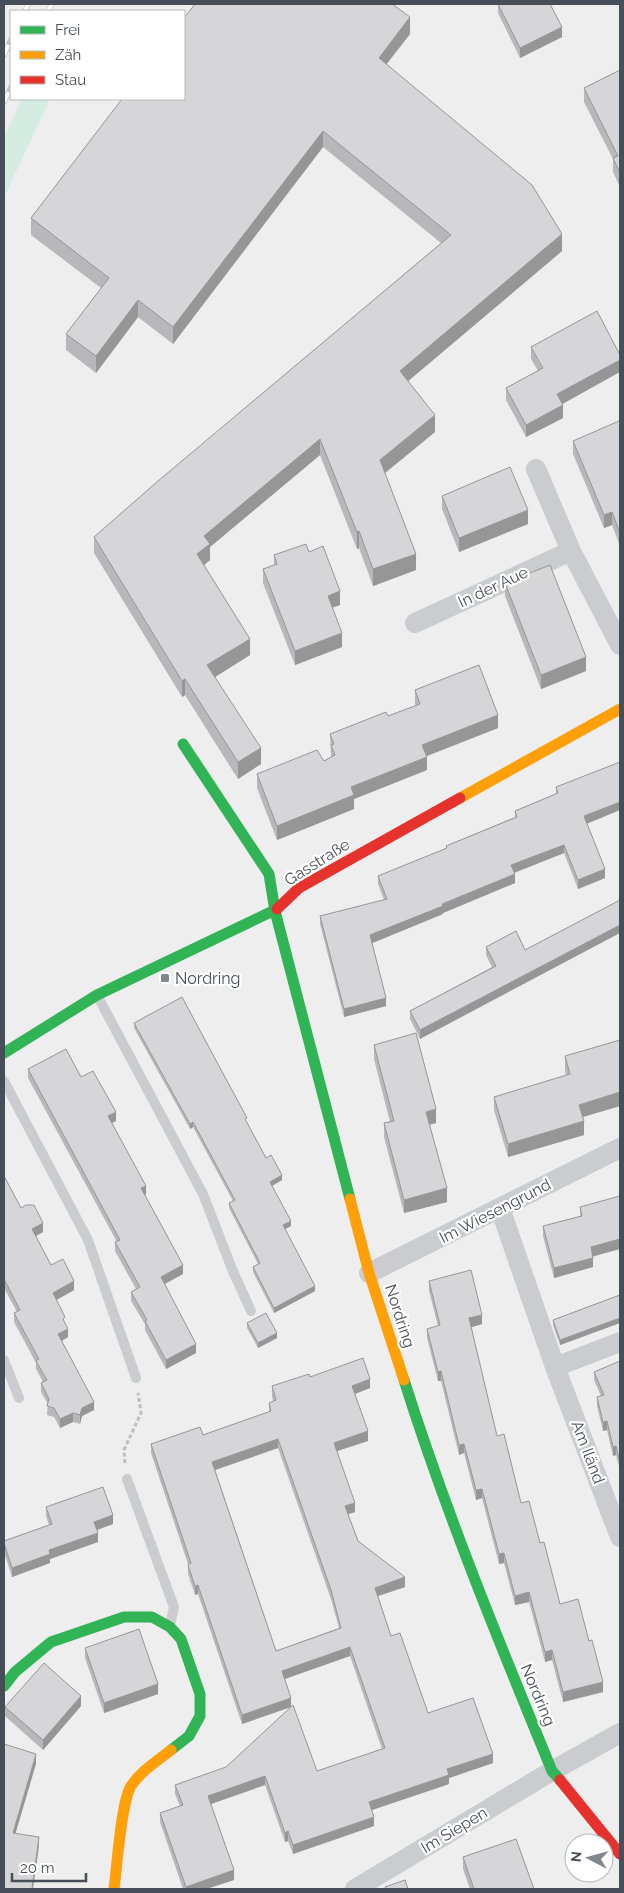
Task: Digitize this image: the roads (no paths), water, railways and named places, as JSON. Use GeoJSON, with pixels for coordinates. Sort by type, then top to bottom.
{"type":"FeatureCollection","features":[{"type":"Feature","properties":{"kind":"street"},"geometry":{"type":"LineString","coordinates":[[536,470],[571,551],[620,644]]}},
{"type":"Feature","properties":{"kind":"street","name":"In der Aue"},"geometry":{"type":"LineString","coordinates":[[415,623],[571,551]]}},
{"type":"Feature","properties":{"kind":"street","name":"Gasstraße"},"geometry":{"type":"LineString","coordinates":[[4,1053],[98,996],[275,911],[300,888],[620,709]]}},
{"type":"Feature","properties":{"kind":"street","name":"Nordring"},"geometry":{"type":"LineString","coordinates":[[183,744],[269,874],[275,911],[369,1273],[426,1450],[492,1626],[552,1771],[620,1854]]}},
{"type":"Feature","properties":{"kind":"street","name":"Im Wiesengrund"},"geometry":{"type":"LineString","coordinates":[[369,1273],[620,1148]]}},
{"type":"Feature","properties":{"kind":"street","name":"Am Iländ"},"geometry":{"type":"LineString","coordinates":[[500,1208],[555,1367],[620,1537]]}},
{"type":"Feature","properties":{"kind":"street"},"geometry":{"type":"LineString","coordinates":[[555,1367],[620,1342]]}},
{"type":"Feature","properties":{"kind":"street"},"geometry":{"type":"LineString","coordinates":[[4,1686],[15,1672],[51,1642],[124,1617],[152,1618],[170,1627],[181,1639],[200,1694],[200,1716],[189,1736],[145,1770],[130,1788],[124,1810],[114,1889]]}},
{"type":"Feature","properties":{"kind":"street"},"geometry":{"type":"LineString","coordinates":[[552,1771],[620,1733]]}},
{"type":"Feature","properties":{"kind":"street","name":"Im Siepen"},"geometry":{"type":"LineString","coordinates":[[355,1889],[552,1771]]}},
{"type":"Feature","properties":{"kind":"lane"},"geometry":{"type":"LineString","coordinates":[[98,996],[202,1194],[232,1270],[251,1311]]}},
{"type":"Feature","properties":{"kind":"lane"},"geometry":{"type":"LineString","coordinates":[[4,1081],[88,1240],[136,1378]]}},
{"type":"Feature","properties":{"kind":"lane"},"geometry":{"type":"LineString","coordinates":[[4,1360],[18,1398]]}},
{"type":"Feature","properties":{"kind":"lane"},"geometry":{"type":"LineString","coordinates":[[127,1479],[174,1607],[170,1627]]}},
{"type":"Feature","properties":{"kind":"railway"},"geometry":{"type":"LineString","coordinates":[[25,10],[28,4]]}},
{"type":"Feature","properties":{"kind":"railway"},"geometry":{"type":"LineString","coordinates":[[49,10],[52,4]]}},
{"type":"Feature","properties":{"kind":"railway"},"geometry":{"type":"LineString","coordinates":[[4,55],[10,41]]}},
{"type":"Feature","properties":{"kind":"railway"},"geometry":{"type":"LineString","coordinates":[[4,102],[10,89]]}},
{"type":"Feature","properties":{"kind":"place","name":"Nordring"},"geometry":{"type":"Point","coordinates":[165,978]}}]}
